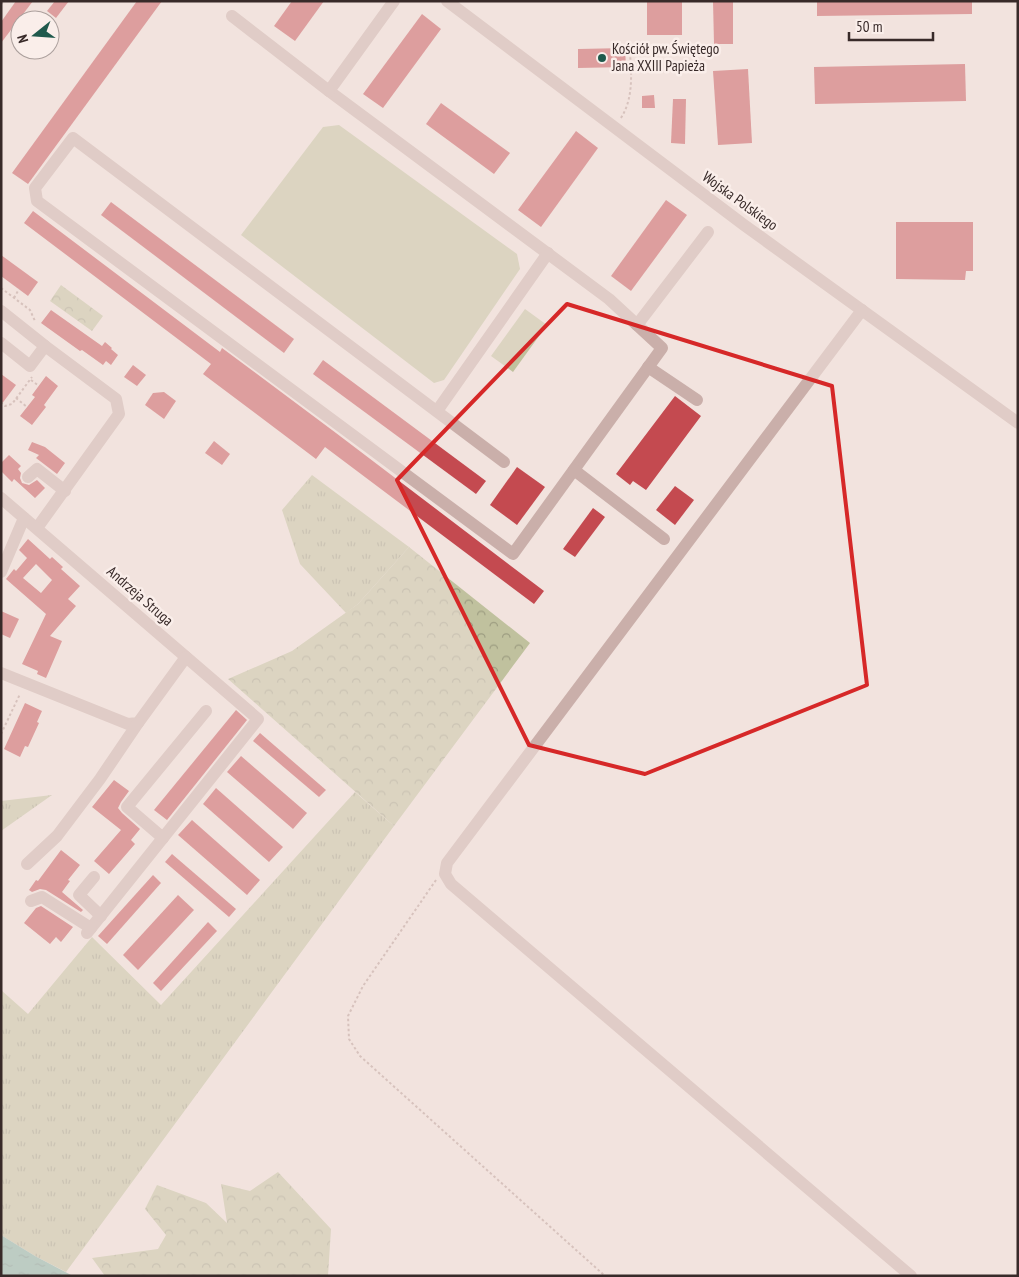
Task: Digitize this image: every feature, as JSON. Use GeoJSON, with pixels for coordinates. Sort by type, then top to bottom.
{"type":"FeatureCollection","features":[{"type":"Feature","properties":{"kind":"street"},"geometry":{"type":"LineString","coordinates":[[329,91],[394,1]]}},
{"type":"Feature","properties":{"kind":"street","name":"Wojska Polskiego"},"geometry":{"type":"LineString","coordinates":[[447,1],[744,225],[1018,423]]}},
{"type":"Feature","properties":{"kind":"street"},"geometry":{"type":"LineString","coordinates":[[232,16],[329,91],[609,299],[662,348],[513,554],[37,201],[35,188],[73,138],[504,462]]}},
{"type":"Feature","properties":{"kind":"street"},"geometry":{"type":"LineString","coordinates":[[637,325],[708,232]]}},
{"type":"Feature","properties":{"kind":"street"},"geometry":{"type":"LineString","coordinates":[[437,411],[548,253]]}},
{"type":"Feature","properties":{"kind":"street"},"geometry":{"type":"LineString","coordinates":[[862,310],[447,863],[445,874],[451,884],[911,1276]]}},
{"type":"Feature","properties":{"kind":"street"},"geometry":{"type":"LineString","coordinates":[[1,311],[116,399],[119,414],[37,528]]}},
{"type":"Feature","properties":{"kind":"street"},"geometry":{"type":"LineString","coordinates":[[1,344],[30,366],[46,346]]}},
{"type":"Feature","properties":{"kind":"street"},"geometry":{"type":"LineString","coordinates":[[648,367],[697,400]]}},
{"type":"Feature","properties":{"kind":"street"},"geometry":{"type":"LineString","coordinates":[[28,477],[36,468],[65,491]]}},
{"type":"Feature","properties":{"kind":"street"},"geometry":{"type":"LineString","coordinates":[[574,470],[664,539]]}},
{"type":"Feature","properties":{"kind":"street","name":"Andrzeja Struga"},"geometry":{"type":"LineString","coordinates":[[1,498],[258,719],[163,838]]}},
{"type":"Feature","properties":{"kind":"street"},"geometry":{"type":"LineString","coordinates":[[1,572],[24,518]]}},
{"type":"Feature","properties":{"kind":"street"},"geometry":{"type":"LineString","coordinates":[[27,864],[57,836],[100,779],[186,656]]}},
{"type":"Feature","properties":{"kind":"street"},"geometry":{"type":"LineString","coordinates":[[1,673],[128,724],[138,723]]}},
{"type":"Feature","properties":{"kind":"street"},"geometry":{"type":"LineString","coordinates":[[31,900],[42,898],[89,931],[163,838],[127,807],[206,711]]}},
{"type":"Feature","properties":{"kind":"street"},"geometry":{"type":"LineString","coordinates":[[94,877],[79,895],[101,916]]}},
{"type":"Feature","properties":{"kind":"path"},"geometry":{"type":"LineString","coordinates":[[1,4],[4,1]]}},
{"type":"Feature","properties":{"kind":"path"},"geometry":{"type":"LineString","coordinates":[[622,116],[628,105],[631,75],[629,42]]}},
{"type":"Feature","properties":{"kind":"path"},"geometry":{"type":"LineString","coordinates":[[1,288],[30,310],[35,323]]}},
{"type":"Feature","properties":{"kind":"path"},"geometry":{"type":"LineString","coordinates":[[14,298],[19,289]]}},
{"type":"Feature","properties":{"kind":"path"},"geometry":{"type":"LineString","coordinates":[[1,402],[5,406],[12,404],[36,372]]}},
{"type":"Feature","properties":{"kind":"path"},"geometry":{"type":"LineString","coordinates":[[30,379],[39,386]]}},
{"type":"Feature","properties":{"kind":"path"},"geometry":{"type":"LineString","coordinates":[[16,398],[27,407]]}},
{"type":"Feature","properties":{"kind":"path"},"geometry":{"type":"LineString","coordinates":[[1,734],[21,692]]}},
{"type":"Feature","properties":{"kind":"path"},"geometry":{"type":"LineString","coordinates":[[436,879],[363,986],[348,1016],[349,1039],[360,1056],[605,1276]]}},
{"type":"Feature","properties":{"kind":"highlighted area"},"geometry":{"type":"Polygon","coordinates":[[[567,304],[832,386],[867,685],[645,774],[529,745],[397,480],[567,304]]]}},
{"type":"Feature","properties":{"kind":"green space"},"geometry":{"type":"Polygon","coordinates":[[[339,125],[517,254],[520,269],[444,380],[434,383],[241,235],[323,127],[339,125]]]}},
{"type":"Feature","properties":{"kind":"green space"},"geometry":{"type":"Polygon","coordinates":[[[61,285],[103,316],[92,331],[50,301],[61,285]]]}},
{"type":"Feature","properties":{"kind":"green space"},"geometry":{"type":"Polygon","coordinates":[[[525,309],[547,325],[513,372],[491,356],[525,309]]]}},
{"type":"Feature","properties":{"kind":"green space"},"geometry":{"type":"Polygon","coordinates":[[[312,475],[409,547],[358,604],[346,613],[300,564],[282,510],[312,475]]]}},
{"type":"Feature","properties":{"kind":"green space"},"geometry":{"type":"Polygon","coordinates":[[[409,547],[530,643],[394,826],[228,679],[292,651],[358,604],[409,547]]]}},
{"type":"Feature","properties":{"kind":"green space"},"geometry":{"type":"Polygon","coordinates":[[[355,792],[394,826],[66,1272],[1,1235],[1,990],[28,1014],[92,937],[161,1005],[355,792]]]}},
{"type":"Feature","properties":{"kind":"green space"},"geometry":{"type":"Polygon","coordinates":[[[52,795],[1,831],[1,801],[52,795]]]}},
{"type":"Feature","properties":{"kind":"green space"},"geometry":{"type":"Polygon","coordinates":[[[278,1172],[331,1229],[328,1276],[105,1276],[92,1258],[158,1249],[166,1235],[145,1209],[157,1185],[206,1203],[227,1223],[221,1184],[250,1191],[278,1172]]]}},
{"type":"Feature","properties":{"kind":"water"},"geometry":{"type":"Polygon","coordinates":[[[1,1235],[35,1256],[73,1276],[1,1276],[1,1235]]]}},
{"type":"Feature","properties":{"kind":"building"},"geometry":{"type":"Polygon","coordinates":[[[16,1],[33,1],[26,10],[10,10],[10,31],[1,43],[1,22],[16,1]]]}},
{"type":"Feature","properties":{"kind":"building"},"geometry":{"type":"Polygon","coordinates":[[[55,1],[69,1],[60,13],[60,10],[48,10],[55,1]]]}},
{"type":"Feature","properties":{"kind":"building"},"geometry":{"type":"Polygon","coordinates":[[[137,1],[162,1],[28,184],[12,173],[137,1]]]}},
{"type":"Feature","properties":{"kind":"building"},"geometry":{"type":"Polygon","coordinates":[[[292,1],[324,1],[295,41],[274,26],[292,1]]]}},
{"type":"Feature","properties":{"kind":"building"},"geometry":{"type":"Polygon","coordinates":[[[647,1],[682,1],[682,35],[647,35],[647,1]]]}},
{"type":"Feature","properties":{"kind":"building"},"geometry":{"type":"Polygon","coordinates":[[[713,1],[733,1],[733,44],[714,44],[713,1]]]}},
{"type":"Feature","properties":{"kind":"building"},"geometry":{"type":"Polygon","coordinates":[[[817,1],[972,1],[972,14],[817,16],[817,1]]]}},
{"type":"Feature","properties":{"kind":"building"},"geometry":{"type":"Polygon","coordinates":[[[422,14],[441,29],[383,108],[363,94],[422,14]]]}},
{"type":"Feature","properties":{"kind":"building","name":"Kościół pw. Świętego Jana XXIII Papieża"},"geometry":{"type":"Polygon","coordinates":[[[625,48],[626,67],[578,68],[578,49],[625,48]]]}},
{"type":"Feature","properties":{"kind":"building"},"geometry":{"type":"Polygon","coordinates":[[[965,64],[966,101],[815,104],[814,67],[965,64]]]}},
{"type":"Feature","properties":{"kind":"building"},"geometry":{"type":"Polygon","coordinates":[[[748,69],[752,143],[718,145],[713,71],[748,69]]]}},
{"type":"Feature","properties":{"kind":"building"},"geometry":{"type":"Polygon","coordinates":[[[654,95],[655,108],[642,108],[642,96],[654,95]]]}},
{"type":"Feature","properties":{"kind":"building"},"geometry":{"type":"Polygon","coordinates":[[[673,99],[686,99],[685,144],[671,143],[673,99]]]}},
{"type":"Feature","properties":{"kind":"building"},"geometry":{"type":"Polygon","coordinates":[[[441,103],[510,153],[494,174],[426,124],[441,103]]]}},
{"type":"Feature","properties":{"kind":"building"},"geometry":{"type":"Polygon","coordinates":[[[576,131],[598,148],[541,227],[518,210],[576,131]]]}},
{"type":"Feature","properties":{"kind":"building"},"geometry":{"type":"Polygon","coordinates":[[[666,200],[687,215],[631,291],[611,276],[666,200]]]}},
{"type":"Feature","properties":{"kind":"building"},"geometry":{"type":"Polygon","coordinates":[[[111,202],[294,339],[284,353],[101,215],[111,202]]]}},
{"type":"Feature","properties":{"kind":"building"},"geometry":{"type":"Polygon","coordinates":[[[33,211],[220,352],[222,348],[544,591],[534,604],[325,447],[316,459],[203,374],[211,364],[24,223],[33,211]]]}},
{"type":"Feature","properties":{"kind":"building"},"geometry":{"type":"Polygon","coordinates":[[[896,222],[973,222],[973,271],[966,271],[965,280],[896,279],[896,222]]]}},
{"type":"Feature","properties":{"kind":"building"},"geometry":{"type":"Polygon","coordinates":[[[1,255],[38,282],[28,296],[1,276],[1,255]]]}},
{"type":"Feature","properties":{"kind":"building"},"geometry":{"type":"Polygon","coordinates":[[[51,310],[102,346],[105,342],[112,348],[118,355],[111,365],[106,361],[103,365],[41,323],[51,310]]]}},
{"type":"Feature","properties":{"kind":"building"},"geometry":{"type":"Polygon","coordinates":[[[323,360],[486,481],[476,494],[313,374],[323,360]]]}},
{"type":"Feature","properties":{"kind":"building"},"geometry":{"type":"Polygon","coordinates":[[[133,365],[146,375],[137,386],[124,377],[133,365]]]}},
{"type":"Feature","properties":{"kind":"building"},"geometry":{"type":"Polygon","coordinates":[[[1,374],[16,385],[1,405],[1,374]]]}},
{"type":"Feature","properties":{"kind":"building"},"geometry":{"type":"Polygon","coordinates":[[[46,376],[58,386],[44,405],[46,407],[32,425],[20,416],[35,397],[32,395],[46,376]]]}},
{"type":"Feature","properties":{"kind":"building"},"geometry":{"type":"Polygon","coordinates":[[[164,392],[176,401],[164,419],[145,405],[153,393],[164,392]]]}},
{"type":"Feature","properties":{"kind":"building"},"geometry":{"type":"Polygon","coordinates":[[[675,396],[701,416],[646,490],[633,481],[630,485],[616,474],[675,396]]]}},
{"type":"Feature","properties":{"kind":"building"},"geometry":{"type":"Polygon","coordinates":[[[214,441],[230,454],[222,465],[205,453],[214,441]]]}},
{"type":"Feature","properties":{"kind":"building"},"geometry":{"type":"Polygon","coordinates":[[[32,442],[45,447],[65,463],[57,474],[36,458],[39,455],[28,450],[32,442]]]}},
{"type":"Feature","properties":{"kind":"building"},"geometry":{"type":"Polygon","coordinates":[[[9,455],[21,466],[18,469],[21,473],[22,483],[29,485],[37,480],[45,488],[35,498],[14,479],[12,482],[1,471],[1,463],[9,455]]]}},
{"type":"Feature","properties":{"kind":"building"},"geometry":{"type":"Polygon","coordinates":[[[517,467],[545,487],[517,525],[490,505],[517,467]]]}},
{"type":"Feature","properties":{"kind":"building"},"geometry":{"type":"Polygon","coordinates":[[[675,486],[694,500],[675,525],[656,510],[675,486]]]}},
{"type":"Feature","properties":{"kind":"building"},"geometry":{"type":"Polygon","coordinates":[[[593,508],[605,517],[575,557],[563,549],[593,508]]]}},
{"type":"Feature","properties":{"kind":"building"},"geometry":{"type":"Polygon","coordinates":[[[28,539],[50,559],[52,557],[63,567],[61,569],[80,586],[68,599],[76,606],[50,636],[62,641],[46,678],[37,674],[38,671],[22,664],[46,614],[6,579],[27,558],[19,550],[28,539]],[[36,564],[23,578],[41,593],[52,580],[36,564]]]}},
{"type":"Feature","properties":{"kind":"building"},"geometry":{"type":"Polygon","coordinates":[[[1,611],[19,619],[10,638],[1,634],[1,611]]]}},
{"type":"Feature","properties":{"kind":"building"},"geometry":{"type":"Polygon","coordinates":[[[25,703],[42,711],[37,722],[39,723],[28,747],[25,746],[20,757],[4,749],[25,703]]]}},
{"type":"Feature","properties":{"kind":"building"},"geometry":{"type":"Polygon","coordinates":[[[236,710],[247,720],[167,820],[154,810],[236,710]]]}},
{"type":"Feature","properties":{"kind":"building"},"geometry":{"type":"Polygon","coordinates":[[[260,733],[326,790],[319,797],[253,741],[260,733]]]}},
{"type":"Feature","properties":{"kind":"building"},"geometry":{"type":"Polygon","coordinates":[[[241,756],[307,813],[293,829],[227,772],[241,756]]]}},
{"type":"Feature","properties":{"kind":"building"},"geometry":{"type":"Polygon","coordinates":[[[114,780],[129,791],[118,808],[140,829],[131,840],[135,844],[109,874],[94,861],[121,830],[92,807],[114,780]]]}},
{"type":"Feature","properties":{"kind":"building"},"geometry":{"type":"Polygon","coordinates":[[[216,788],[283,847],[269,862],[203,804],[216,788]]]}},
{"type":"Feature","properties":{"kind":"building"},"geometry":{"type":"Polygon","coordinates":[[[192,820],[260,880],[247,895],[178,835],[192,820]]]}},
{"type":"Feature","properties":{"kind":"building"},"geometry":{"type":"Polygon","coordinates":[[[61,850],[80,865],[68,880],[70,881],[62,892],[83,910],[81,912],[46,890],[40,889],[32,892],[29,890],[61,850]]]}},
{"type":"Feature","properties":{"kind":"building"},"geometry":{"type":"Polygon","coordinates":[[[172,854],[236,909],[229,917],[165,862],[172,854]]]}},
{"type":"Feature","properties":{"kind":"building"},"geometry":{"type":"Polygon","coordinates":[[[153,875],[161,883],[107,944],[98,936],[153,875]]]}},
{"type":"Feature","properties":{"kind":"building"},"geometry":{"type":"Polygon","coordinates":[[[178,895],[194,910],[138,970],[123,955],[178,895]]]}},
{"type":"Feature","properties":{"kind":"building"},"geometry":{"type":"Polygon","coordinates":[[[41,906],[73,927],[61,942],[56,937],[50,944],[24,923],[36,908],[41,906]]]}},
{"type":"Feature","properties":{"kind":"building"},"geometry":{"type":"Polygon","coordinates":[[[208,922],[217,931],[161,991],[153,983],[208,922]]]}},
{"type":"Feature","properties":{"kind":"place","name":"Kościół pw. Świętego Jana XXIII Papieża"},"geometry":{"type":"Point","coordinates":[602,58]}}]}
